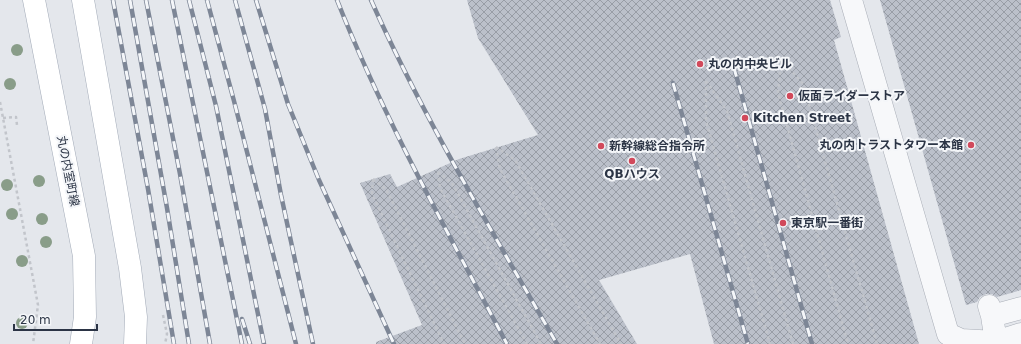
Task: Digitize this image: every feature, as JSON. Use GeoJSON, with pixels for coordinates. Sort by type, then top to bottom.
{"type":"FeatureCollection","features":[{"type":"Feature","properties":{"kind":"main road","name":"丸の内室町線"},"geometry":{"type":"LineString","coordinates":[[34,0],[84,256],[85,317],[81,344]]}},
{"type":"Feature","properties":{"kind":"main road"},"geometry":{"type":"LineString","coordinates":[[83,0],[130,268],[136,317],[136,344]]}},
{"type":"Feature","properties":{"kind":"lane"},"geometry":{"type":"LineString","coordinates":[[851,0],[948,334],[961,340],[996,342],[1021,334]]}},
{"type":"Feature","properties":{"kind":"lane"},"geometry":{"type":"LineString","coordinates":[[996,342],[991,311],[1021,308]]}},
{"type":"Feature","properties":{"kind":"path"},"geometry":{"type":"LineString","coordinates":[[848,344],[778,93],[781,59],[803,84],[876,344]]}},
{"type":"Feature","properties":{"kind":"path"},"geometry":{"type":"LineString","coordinates":[[770,344],[706,121],[706,81],[727,111],[793,344]]}},
{"type":"Feature","properties":{"kind":"path"},"geometry":{"type":"LineString","coordinates":[[0,102],[38,305],[33,344]]}},
{"type":"Feature","properties":{"kind":"path"},"geometry":{"type":"LineString","coordinates":[[3,118],[16,116],[17,124]]}},
{"type":"Feature","properties":{"kind":"path"},"geometry":{"type":"LineString","coordinates":[[600,344],[500,169],[496,147],[515,160],[621,344]]}},
{"type":"Feature","properties":{"kind":"path"},"geometry":{"type":"LineString","coordinates":[[527,344],[440,188],[438,172],[452,182],[541,344]]}},
{"type":"Feature","properties":{"kind":"path"},"geometry":{"type":"LineString","coordinates":[[444,344],[372,194],[373,179],[386,189],[465,344]]}},
{"type":"Feature","properties":{"kind":"building"},"geometry":{"type":"Polygon","coordinates":[[[467,0],[830,0],[841,37],[834,40],[919,344],[714,344],[690,254],[599,280],[637,344],[376,344],[376,342],[422,325],[360,183],[390,174],[397,187],[459,159],[538,135],[478,38],[467,0]]]}},
{"type":"Feature","properties":{"kind":"building","name":"丸の内トラストタワー本館"},"geometry":{"type":"Polygon","coordinates":[[[880,0],[1021,0],[1021,290],[997,297],[992,294],[986,294],[980,297],[977,302],[966,305],[880,0]]]}},
{"type":"Feature","properties":{"kind":"railway"},"geometry":{"type":"LineString","coordinates":[[113,0],[148,189],[174,344]]}},
{"type":"Feature","properties":{"kind":"railway"},"geometry":{"type":"LineString","coordinates":[[130,0],[167,208],[189,344]]}},
{"type":"Feature","properties":{"kind":"railway"},"geometry":{"type":"LineString","coordinates":[[146,0],[180,174],[210,344]]}},
{"type":"Feature","properties":{"kind":"railway"},"geometry":{"type":"LineString","coordinates":[[172,0],[242,344]]}},
{"type":"Feature","properties":{"kind":"railway"},"geometry":{"type":"LineString","coordinates":[[189,0],[216,106],[264,344]]}},
{"type":"Feature","properties":{"kind":"railway"},"geometry":{"type":"LineString","coordinates":[[207,0],[296,344]]}},
{"type":"Feature","properties":{"kind":"railway"},"geometry":{"type":"LineString","coordinates":[[235,0],[265,109],[281,195],[313,344]]}},
{"type":"Feature","properties":{"kind":"railway"},"geometry":{"type":"LineString","coordinates":[[256,0],[288,104],[319,180],[394,344]]}},
{"type":"Feature","properties":{"kind":"railway"},"geometry":{"type":"LineString","coordinates":[[337,0],[375,88],[417,174],[507,344]]}},
{"type":"Feature","properties":{"kind":"railway"},"geometry":{"type":"LineString","coordinates":[[371,0],[413,88],[436,131],[557,344]]}},
{"type":"Feature","properties":{"kind":"railway"},"geometry":{"type":"LineString","coordinates":[[734,68],[812,344]]}},
{"type":"Feature","properties":{"kind":"railway"},"geometry":{"type":"LineString","coordinates":[[673,83],[748,344]]}},
{"type":"Feature","properties":{"kind":"railway"},"geometry":{"type":"LineString","coordinates":[[242,319],[250,344]]}},
{"type":"Feature","properties":{"kind":"place","name":"丸の内中央ビル"},"geometry":{"type":"Point","coordinates":[700,64]}},
{"type":"Feature","properties":{"kind":"place","name":"仮面ライダーストア"},"geometry":{"type":"Point","coordinates":[790,96]}},
{"type":"Feature","properties":{"kind":"place","name":"Kitchen Street"},"geometry":{"type":"Point","coordinates":[745,118]}},
{"type":"Feature","properties":{"kind":"place","name":"丸の内トラストタワー本館"},"geometry":{"type":"Point","coordinates":[971,145]}},
{"type":"Feature","properties":{"kind":"place","name":"新幹線総合指令所"},"geometry":{"type":"Point","coordinates":[601,146]}},
{"type":"Feature","properties":{"kind":"place","name":"QBハウス"},"geometry":{"type":"Point","coordinates":[632,161]}},
{"type":"Feature","properties":{"kind":"place","name":"東京駅一番街"},"geometry":{"type":"Point","coordinates":[783,223]}}]}
